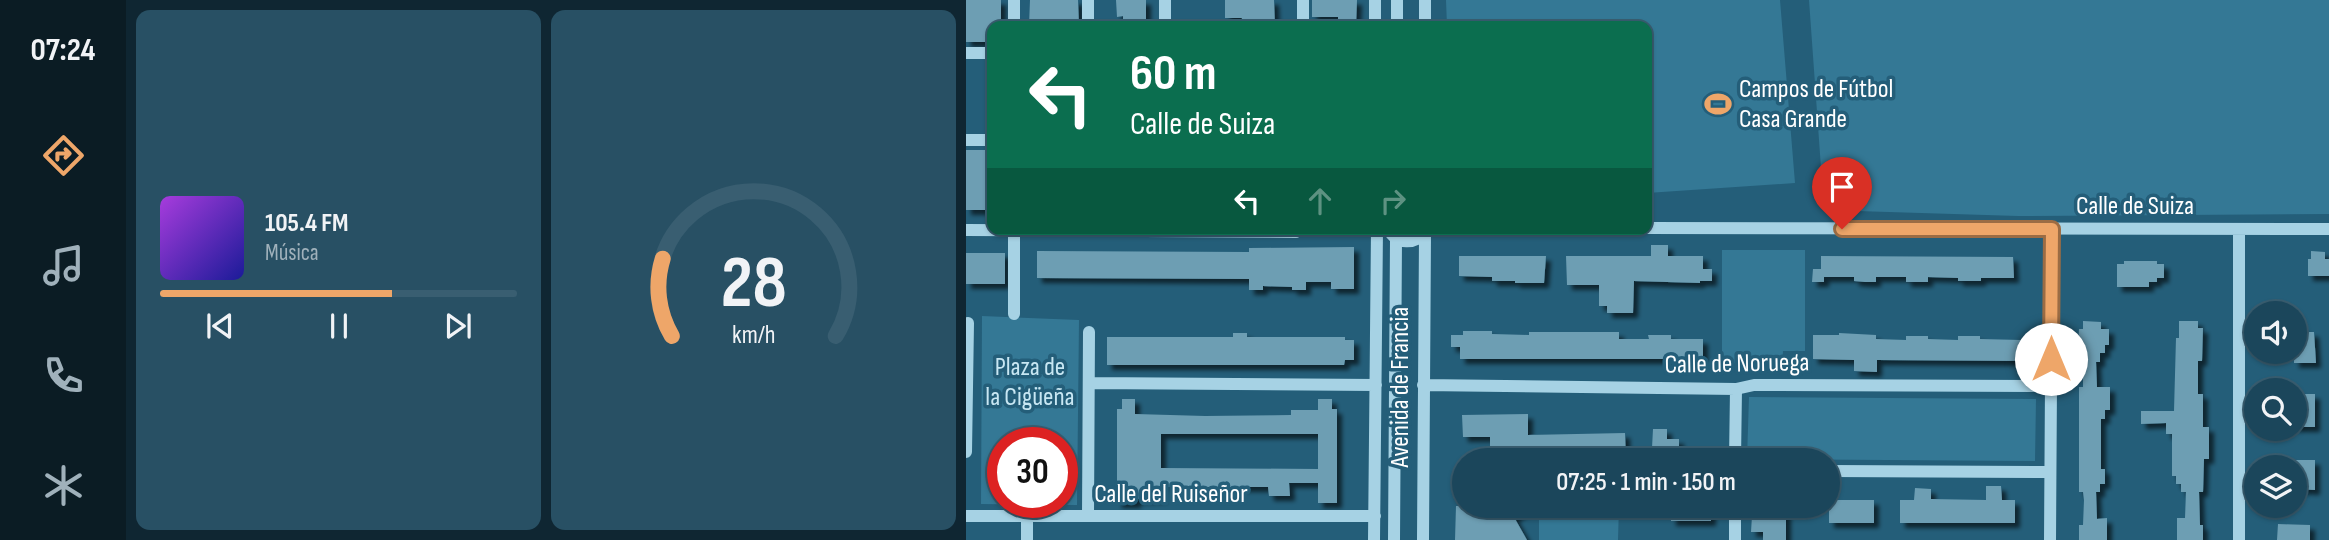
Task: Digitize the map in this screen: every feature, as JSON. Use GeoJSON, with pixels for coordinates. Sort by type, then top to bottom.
{"type":"FeatureCollection","features":[{"type":"Feature","properties":{"kind":"street"},"geometry":{"type":"LineString","coordinates":[[1014,0],[1014,21]]}},
{"type":"Feature","properties":{"kind":"street"},"geometry":{"type":"LineString","coordinates":[[1088,0],[1088,21]]}},
{"type":"Feature","properties":{"kind":"street"},"geometry":{"type":"LineString","coordinates":[[1165,0],[1165,21]]}},
{"type":"Feature","properties":{"kind":"street"},"geometry":{"type":"LineString","coordinates":[[1303,0],[1303,21]]}},
{"type":"Feature","properties":{"kind":"street"},"geometry":{"type":"LineString","coordinates":[[1375,0],[1375,21]]}},
{"type":"Feature","properties":{"kind":"street"},"geometry":{"type":"LineString","coordinates":[[1396,21],[1397,0]]}},
{"type":"Feature","properties":{"kind":"street"},"geometry":{"type":"LineString","coordinates":[[1425,0],[1425,21]]}},
{"type":"Feature","properties":{"kind":"street"},"geometry":{"type":"LineString","coordinates":[[966,53],[987,53]]}},
{"type":"Feature","properties":{"kind":"street"},"geometry":{"type":"LineString","coordinates":[[966,140],[987,140]]}},
{"type":"Feature","properties":{"kind":"street","name":"Calle de Suiza"},"geometry":{"type":"LineString","coordinates":[[1652,228],[2329,229]]}},
{"type":"Feature","properties":{"kind":"street"},"geometry":{"type":"LineString","coordinates":[[2049,540],[2052,229]]}},
{"type":"Feature","properties":{"kind":"street"},"geometry":{"type":"LineString","coordinates":[[2239,229],[2239,540]]}},
{"type":"Feature","properties":{"kind":"street"},"geometry":{"type":"LineString","coordinates":[[966,230],[987,230]]}},
{"type":"Feature","properties":{"kind":"street"},"geometry":{"type":"LineString","coordinates":[[1014,235],[1014,314]]}},
{"type":"Feature","properties":{"kind":"street"},"geometry":{"type":"LineString","coordinates":[[1374,540],[1377,235]]}},
{"type":"Feature","properties":{"kind":"street","name":"Avenida de Francia"},"geometry":{"type":"LineString","coordinates":[[1392,235],[1394,540]]}},
{"type":"Feature","properties":{"kind":"street","name":"Avenida de Francia"},"geometry":{"type":"LineString","coordinates":[[1394,235],[1406,242],[1416,241],[1423,235]]}},
{"type":"Feature","properties":{"kind":"street","name":"Avenida de Francia"},"geometry":{"type":"LineString","coordinates":[[1423,540],[1427,235]]}},
{"type":"Feature","properties":{"kind":"street"},"geometry":{"type":"LineString","coordinates":[[966,452],[968,323]]}},
{"type":"Feature","properties":{"kind":"street"},"geometry":{"type":"LineString","coordinates":[[1088,516],[1089,332]]}},
{"type":"Feature","properties":{"kind":"street"},"geometry":{"type":"LineString","coordinates":[[1089,383],[1376,384]]}},
{"type":"Feature","properties":{"kind":"street","name":"Calle de Noruega"},"geometry":{"type":"LineString","coordinates":[[1423,385],[1735,389],[1754,385],[2051,386]]}},
{"type":"Feature","properties":{"kind":"street"},"geometry":{"type":"LineString","coordinates":[[1735,389],[1735,448]]}},
{"type":"Feature","properties":{"kind":"street"},"geometry":{"type":"LineString","coordinates":[[1840,471],[2050,472]]}},
{"type":"Feature","properties":{"kind":"street","name":"Calle del Ruiseñor"},"geometry":{"type":"LineString","coordinates":[[966,516],[987,516]]}},
{"type":"Feature","properties":{"kind":"street","name":"Calle del Ruiseñor"},"geometry":{"type":"LineString","coordinates":[[1078,516],[1375,516]]}},
{"type":"Feature","properties":{"kind":"street"},"geometry":{"type":"LineString","coordinates":[[1027,518],[1027,540]]}},
{"type":"Feature","properties":{"kind":"street"},"geometry":{"type":"LineString","coordinates":[[1735,518],[1735,540]]}},
{"type":"Feature","properties":{"kind":"green space","name":"Campos de Fútbol Casa Grande"},"geometry":{"type":"Polygon","coordinates":[[[1446,0],[1780,0],[1795,183],[1652,193],[1652,21],[1447,21],[1446,0]]]}},
{"type":"Feature","properties":{"kind":"green space"},"geometry":{"type":"Polygon","coordinates":[[[1809,0],[2329,0],[2329,214],[2018,216],[1824,210],[1809,0]]]}},
{"type":"Feature","properties":{"kind":"green space"},"geometry":{"type":"Polygon","coordinates":[[[1722,250],[1805,250],[1805,351],[1783,351],[1782,364],[1722,363],[1722,250]]]}},
{"type":"Feature","properties":{"kind":"green space","name":"Plaza de la Cigüeña"},"geometry":{"type":"Polygon","coordinates":[[[982,316],[1079,320],[1078,427],[987,427],[987,504],[981,504],[982,316]]]}},
{"type":"Feature","properties":{"kind":"green space"},"geometry":{"type":"Polygon","coordinates":[[[1749,397],[2036,399],[2035,461],[1840,460],[1840,448],[1747,448],[1749,397]]]}},
{"type":"Feature","properties":{"kind":"green space"},"geometry":{"type":"Polygon","coordinates":[[[1539,518],[1619,518],[1618,540],[1539,540],[1539,518]]]}},
{"type":"Feature","properties":{"kind":"building"},"geometry":{"type":"Polygon","coordinates":[[[966,0],[1001,0],[1001,21],[987,21],[987,42],[966,42],[966,0]]]}},
{"type":"Feature","properties":{"kind":"building"},"geometry":{"type":"Polygon","coordinates":[[[1030,0],[1078,0],[1079,21],[1029,21],[1030,0]]]}},
{"type":"Feature","properties":{"kind":"building"},"geometry":{"type":"Polygon","coordinates":[[[1116,0],[1146,0],[1146,21],[1123,21],[1123,16],[1117,17],[1116,0]]]}},
{"type":"Feature","properties":{"kind":"building"},"geometry":{"type":"Polygon","coordinates":[[[1225,0],[1274,0],[1275,21],[1225,18],[1225,0]]]}},
{"type":"Feature","properties":{"kind":"building"},"geometry":{"type":"Polygon","coordinates":[[[1312,0],[1357,0],[1356,21],[1338,21],[1338,17],[1312,17],[1312,0]]]}},
{"type":"Feature","properties":{"kind":"building"},"geometry":{"type":"Polygon","coordinates":[[[966,150],[987,150],[987,210],[966,210],[966,150]]]}},
{"type":"Feature","properties":{"kind":"building"},"geometry":{"type":"Polygon","coordinates":[[[1651,245],[1668,245],[1668,256],[1703,256],[1703,269],[1712,269],[1712,281],[1634,281],[1633,313],[1607,313],[1607,306],[1599,306],[1599,285],[1567,285],[1566,256],[1651,256],[1651,245]]]}},
{"type":"Feature","properties":{"kind":"building"},"geometry":{"type":"Polygon","coordinates":[[[1354,247],[1354,289],[1331,289],[1331,282],[1306,282],[1306,290],[1263,286],[1263,290],[1249,290],[1249,279],[1037,278],[1037,251],[1249,252],[1249,248],[1354,247]]]}},
{"type":"Feature","properties":{"kind":"building"},"geometry":{"type":"Polygon","coordinates":[[[2311,251],[2325,252],[2325,259],[2329,259],[2329,276],[2308,276],[2311,251]]]}},
{"type":"Feature","properties":{"kind":"building"},"geometry":{"type":"Polygon","coordinates":[[[966,253],[1005,253],[1005,284],[966,284],[966,253]]]}},
{"type":"Feature","properties":{"kind":"building"},"geometry":{"type":"Polygon","coordinates":[[[1459,256],[1546,256],[1544,283],[1515,283],[1492,281],[1492,277],[1459,276],[1459,256]]]}},
{"type":"Feature","properties":{"kind":"building"},"geometry":{"type":"Polygon","coordinates":[[[1821,256],[2013,257],[2014,278],[1958,281],[1958,278],[1928,277],[1928,282],[1906,282],[1906,277],[1876,277],[1876,282],[1865,282],[1854,281],[1854,277],[1824,277],[1824,282],[1812,282],[1813,269],[1821,269],[1821,256]]]}},
{"type":"Feature","properties":{"kind":"building"},"geometry":{"type":"Polygon","coordinates":[[[2124,261],[2157,261],[2157,264],[2164,264],[2164,278],[2149,282],[2149,287],[2117,287],[2117,264],[2124,264],[2124,261]]]}},
{"type":"Feature","properties":{"kind":"building"},"geometry":{"type":"Polygon","coordinates":[[[2083,321],[2101,322],[2101,329],[2109,329],[2109,345],[2105,345],[2105,353],[2100,353],[2100,362],[2096,362],[2097,387],[2110,387],[2110,410],[2105,410],[2105,419],[2101,419],[2101,469],[2105,469],[2105,484],[2100,484],[2100,492],[2096,492],[2097,519],[2107,518],[2107,540],[2079,540],[2079,525],[2083,525],[2084,500],[2083,492],[2079,492],[2079,387],[2083,387],[2083,361],[2079,361],[2078,345],[2079,329],[2083,329],[2083,321]]]}},
{"type":"Feature","properties":{"kind":"building"},"geometry":{"type":"Polygon","coordinates":[[[2179,321],[2198,321],[2198,328],[2203,328],[2202,361],[2198,361],[2198,394],[2203,394],[2203,427],[2209,427],[2209,459],[2204,459],[2203,492],[2199,492],[2203,540],[2177,540],[2177,518],[2185,518],[2186,492],[2181,492],[2181,484],[2176,484],[2176,476],[2172,476],[2172,434],[2166,434],[2166,423],[2141,424],[2141,411],[2174,411],[2179,321]]]}},
{"type":"Feature","properties":{"kind":"building"},"geometry":{"type":"Polygon","coordinates":[[[1463,331],[1529,335],[1529,332],[1619,332],[1619,339],[1649,339],[1648,335],[1671,335],[1671,339],[1703,339],[1703,359],[1460,359],[1460,347],[1451,347],[1451,335],[1463,335],[1463,331]]]}},
{"type":"Feature","properties":{"kind":"building"},"geometry":{"type":"Polygon","coordinates":[[[2307,332],[2314,332],[2316,363],[2307,363],[2307,332]]]}},
{"type":"Feature","properties":{"kind":"building"},"geometry":{"type":"Polygon","coordinates":[[[1233,333],[1247,333],[1247,337],[1345,337],[1345,340],[1354,340],[1354,360],[1345,360],[1344,365],[1107,365],[1107,337],[1233,337],[1233,333]]]}},
{"type":"Feature","properties":{"kind":"building"},"geometry":{"type":"Polygon","coordinates":[[[1813,335],[1876,335],[1876,339],[1906,340],[1906,336],[1928,336],[1928,339],[1958,340],[1958,336],[1980,336],[1980,339],[2021,340],[2023,361],[1877,360],[1877,372],[1854,371],[1854,360],[1813,359],[1813,335]]]}},
{"type":"Feature","properties":{"kind":"building"},"geometry":{"type":"Polygon","coordinates":[[[2307,394],[2315,394],[2315,427],[2307,427],[2307,394]]]}},
{"type":"Feature","properties":{"kind":"building"},"geometry":{"type":"Polygon","coordinates":[[[1122,399],[1135,399],[1135,414],[1291,415],[1291,410],[1318,410],[1318,399],[1332,399],[1332,409],[1337,409],[1337,503],[1318,503],[1318,483],[1289,483],[1290,496],[1269,496],[1268,487],[1162,487],[1162,498],[1117,503],[1117,409],[1122,409],[1122,399]],[[1161,434],[1161,468],[1318,469],[1318,434],[1161,434]]]}},
{"type":"Feature","properties":{"kind":"building"},"geometry":{"type":"Polygon","coordinates":[[[1528,414],[1528,435],[1625,433],[1626,448],[1490,448],[1490,437],[1463,437],[1462,415],[1528,414]]]}},
{"type":"Feature","properties":{"kind":"building"},"geometry":{"type":"Polygon","coordinates":[[[1653,429],[1667,429],[1667,439],[1679,439],[1679,448],[1652,448],[1653,429]]]}},
{"type":"Feature","properties":{"kind":"building"},"geometry":{"type":"Polygon","coordinates":[[[2307,460],[2315,460],[2315,490],[2307,490],[2307,460]]]}},
{"type":"Feature","properties":{"kind":"building"},"geometry":{"type":"Polygon","coordinates":[[[1986,486],[2001,486],[2002,500],[2015,500],[2015,523],[1900,523],[1900,500],[1914,500],[1915,488],[1931,489],[1931,499],[1986,500],[1986,486]]]}},
{"type":"Feature","properties":{"kind":"building"},"geometry":{"type":"Polygon","coordinates":[[[1840,500],[1874,500],[1874,523],[1829,523],[1829,518],[1840,518],[1840,500]]]}},
{"type":"Feature","properties":{"kind":"building"},"geometry":{"type":"Polygon","coordinates":[[[1456,518],[1515,518],[1527,540],[1455,540],[1456,518]]]}},
{"type":"Feature","properties":{"kind":"building"},"geometry":{"type":"Polygon","coordinates":[[[1671,518],[1711,518],[1711,521],[1671,521],[1671,518]]]}},
{"type":"Feature","properties":{"kind":"building"},"geometry":{"type":"Polygon","coordinates":[[[1752,518],[1786,518],[1786,540],[1763,540],[1763,532],[1751,532],[1752,518]]]}},
{"type":"Feature","properties":{"kind":"building"},"geometry":{"type":"Polygon","coordinates":[[[2278,524],[2310,525],[2310,540],[2277,540],[2278,524]]]}},
{"type":"Feature","properties":{"kind":"place","name":"Campos de Fútbol Casa Grande"},"geometry":{"type":"Point","coordinates":[1718,104]}},
{"type":"Feature","properties":{"kind":"route"},"geometry":{"type":"LineString","coordinates":[[1842,229],[2052,229],[2051,359]]}}]}
